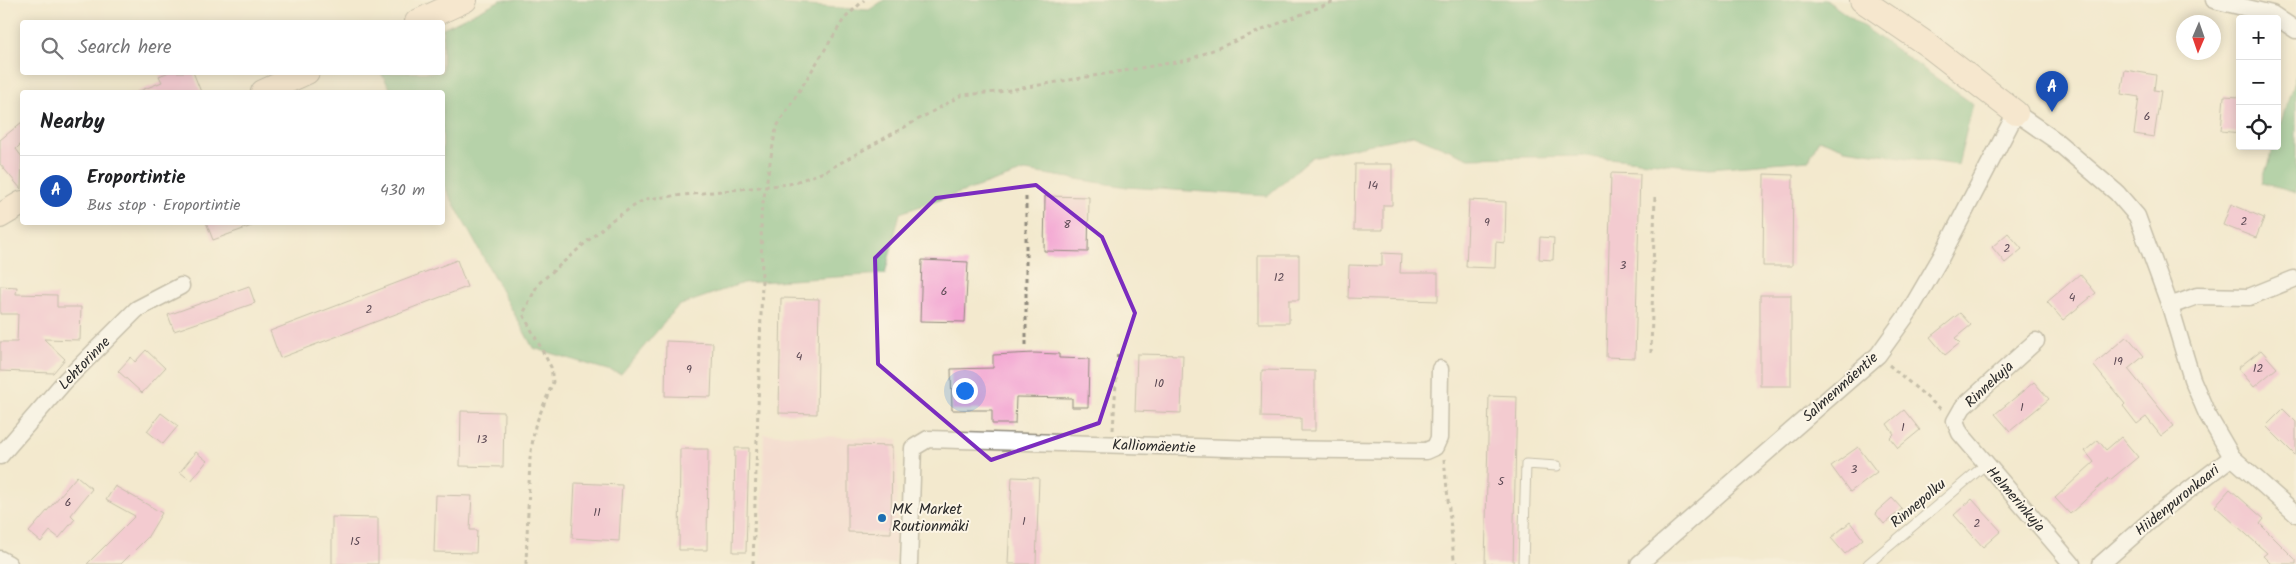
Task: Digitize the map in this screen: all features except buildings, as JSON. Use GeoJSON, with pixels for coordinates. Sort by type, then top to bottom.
{"type":"FeatureCollection","features":[{"type":"Feature","properties":{"kind":"street"},"geometry":{"type":"LineString","coordinates":[[421,20],[465,0]]}},
{"type":"Feature","properties":{"kind":"street"},"geometry":{"type":"LineString","coordinates":[[1862,0],[1928,45],[2016,113],[2055,140],[2110,187],[2137,216],[2170,306],[2192,379],[2207,414],[2232,457],[2296,514]]}},
{"type":"Feature","properties":{"kind":"street"},"geometry":{"type":"LineString","coordinates":[[2214,0],[2272,14],[2296,30]]}},
{"type":"Feature","properties":{"kind":"street"},"geometry":{"type":"LineString","coordinates":[[267,90],[300,75]]}},
{"type":"Feature","properties":{"kind":"street","name":"Salmenmäentie"},"geometry":{"type":"LineString","coordinates":[[1639,564],[1878,355],[1909,312],[1941,257],[2016,113]]}},
{"type":"Feature","properties":{"kind":"street"},"geometry":{"type":"LineString","coordinates":[[0,216],[20,204]]}},
{"type":"Feature","properties":{"kind":"street"},"geometry":{"type":"LineString","coordinates":[[2170,306],[2197,296],[2249,297],[2294,279]]}},
{"type":"Feature","properties":{"kind":"street","name":"Lehtorinne"},"geometry":{"type":"LineString","coordinates":[[0,456],[65,381],[138,309],[181,286]]}},
{"type":"Feature","properties":{"kind":"street","name":"Rinnekuja"},"geometry":{"type":"LineString","coordinates":[[1958,427],[1963,407],[2036,341]]}},
{"type":"Feature","properties":{"kind":"street"},"geometry":{"type":"LineString","coordinates":[[1435,447],[1439,438],[1440,369]]}},
{"type":"Feature","properties":{"kind":"street","name":"Helmerinkuja"},"geometry":{"type":"LineString","coordinates":[[1958,427],[1986,464],[2072,564]]}},
{"type":"Feature","properties":{"kind":"street","name":"Kalliomäentie"},"geometry":{"type":"LineString","coordinates":[[909,564],[913,448],[928,439],[1348,450],[1426,451],[1435,447]]}},
{"type":"Feature","properties":{"kind":"street","name":"Hiidenpuronkaari"},"geometry":{"type":"LineString","coordinates":[[2101,564],[2160,512],[2232,457]]}},
{"type":"Feature","properties":{"kind":"street"},"geometry":{"type":"LineString","coordinates":[[0,559],[9,564]]}},
{"type":"Feature","properties":{"kind":"lane"},"geometry":{"type":"LineString","coordinates":[[1523,564],[1526,464],[1557,466]]}},
{"type":"Feature","properties":{"kind":"lane","name":"Rinnepolku"},"geometry":{"type":"LineString","coordinates":[[1868,564],[1986,464]]}},
{"type":"Feature","properties":{"kind":"path"},"geometry":{"type":"LineString","coordinates":[[753,564],[762,283],[761,214],[776,128],[844,19],[864,0]]}},
{"type":"Feature","properties":{"kind":"path"},"geometry":{"type":"LineString","coordinates":[[526,564],[530,458],[535,426],[553,382],[551,367],[523,314],[538,284],[612,220],[645,199],[790,184],[824,172],[962,95],[998,92],[1188,60],[1337,0]]}},
{"type":"Feature","properties":{"kind":"path"},"geometry":{"type":"LineString","coordinates":[[1651,353],[1655,194]]}},
{"type":"Feature","properties":{"kind":"path"},"geometry":{"type":"LineString","coordinates":[[1026,197],[1026,349]]}},
{"type":"Feature","properties":{"kind":"path"},"geometry":{"type":"LineString","coordinates":[[1112,445],[1118,351]]}},
{"type":"Feature","properties":{"kind":"path"},"geometry":{"type":"LineString","coordinates":[[1878,355],[1958,427]]}},
{"type":"Feature","properties":{"kind":"path"},"geometry":{"type":"LineString","coordinates":[[1435,447],[1446,462],[1454,558],[1458,564]]}},
{"type":"Feature","properties":{"kind":"highlighted area"},"geometry":{"type":"Polygon","coordinates":[[[1036,185],[1102,237],[1135,313],[1099,423],[991,460],[878,364],[875,258],[936,198],[1036,185]]]}},
{"type":"Feature","properties":{"kind":"shaded area"},"geometry":{"type":"Polygon","coordinates":[[[764,434],[898,439],[895,564],[761,564],[764,434]]]}},
{"type":"Feature","properties":{"kind":"green space"},"geometry":{"type":"Polygon","coordinates":[[[501,0],[719,0],[869,10],[884,0],[1826,0],[1973,104],[1958,165],[1845,149],[1819,139],[1809,160],[1710,168],[1587,156],[1469,158],[1413,135],[1312,157],[1267,196],[1127,187],[1025,171],[900,213],[885,274],[743,283],[678,306],[621,374],[533,348],[445,188],[445,90],[391,90],[382,75],[445,75],[445,27],[501,0]]]}},
{"type":"Feature","properties":{"kind":"green space"},"geometry":{"type":"Polygon","coordinates":[[[2296,75],[2296,193],[2262,183],[2272,150],[2281,150],[2281,122],[2296,75]]]}},
{"type":"Feature","properties":{"kind":"place","name":"Eroportintie"},"geometry":{"type":"Point","coordinates":[2052,112]}},
{"type":"Feature","properties":{"kind":"place","name":"MK Market Routionmäki"},"geometry":{"type":"Point","coordinates":[882,518]}}]}
